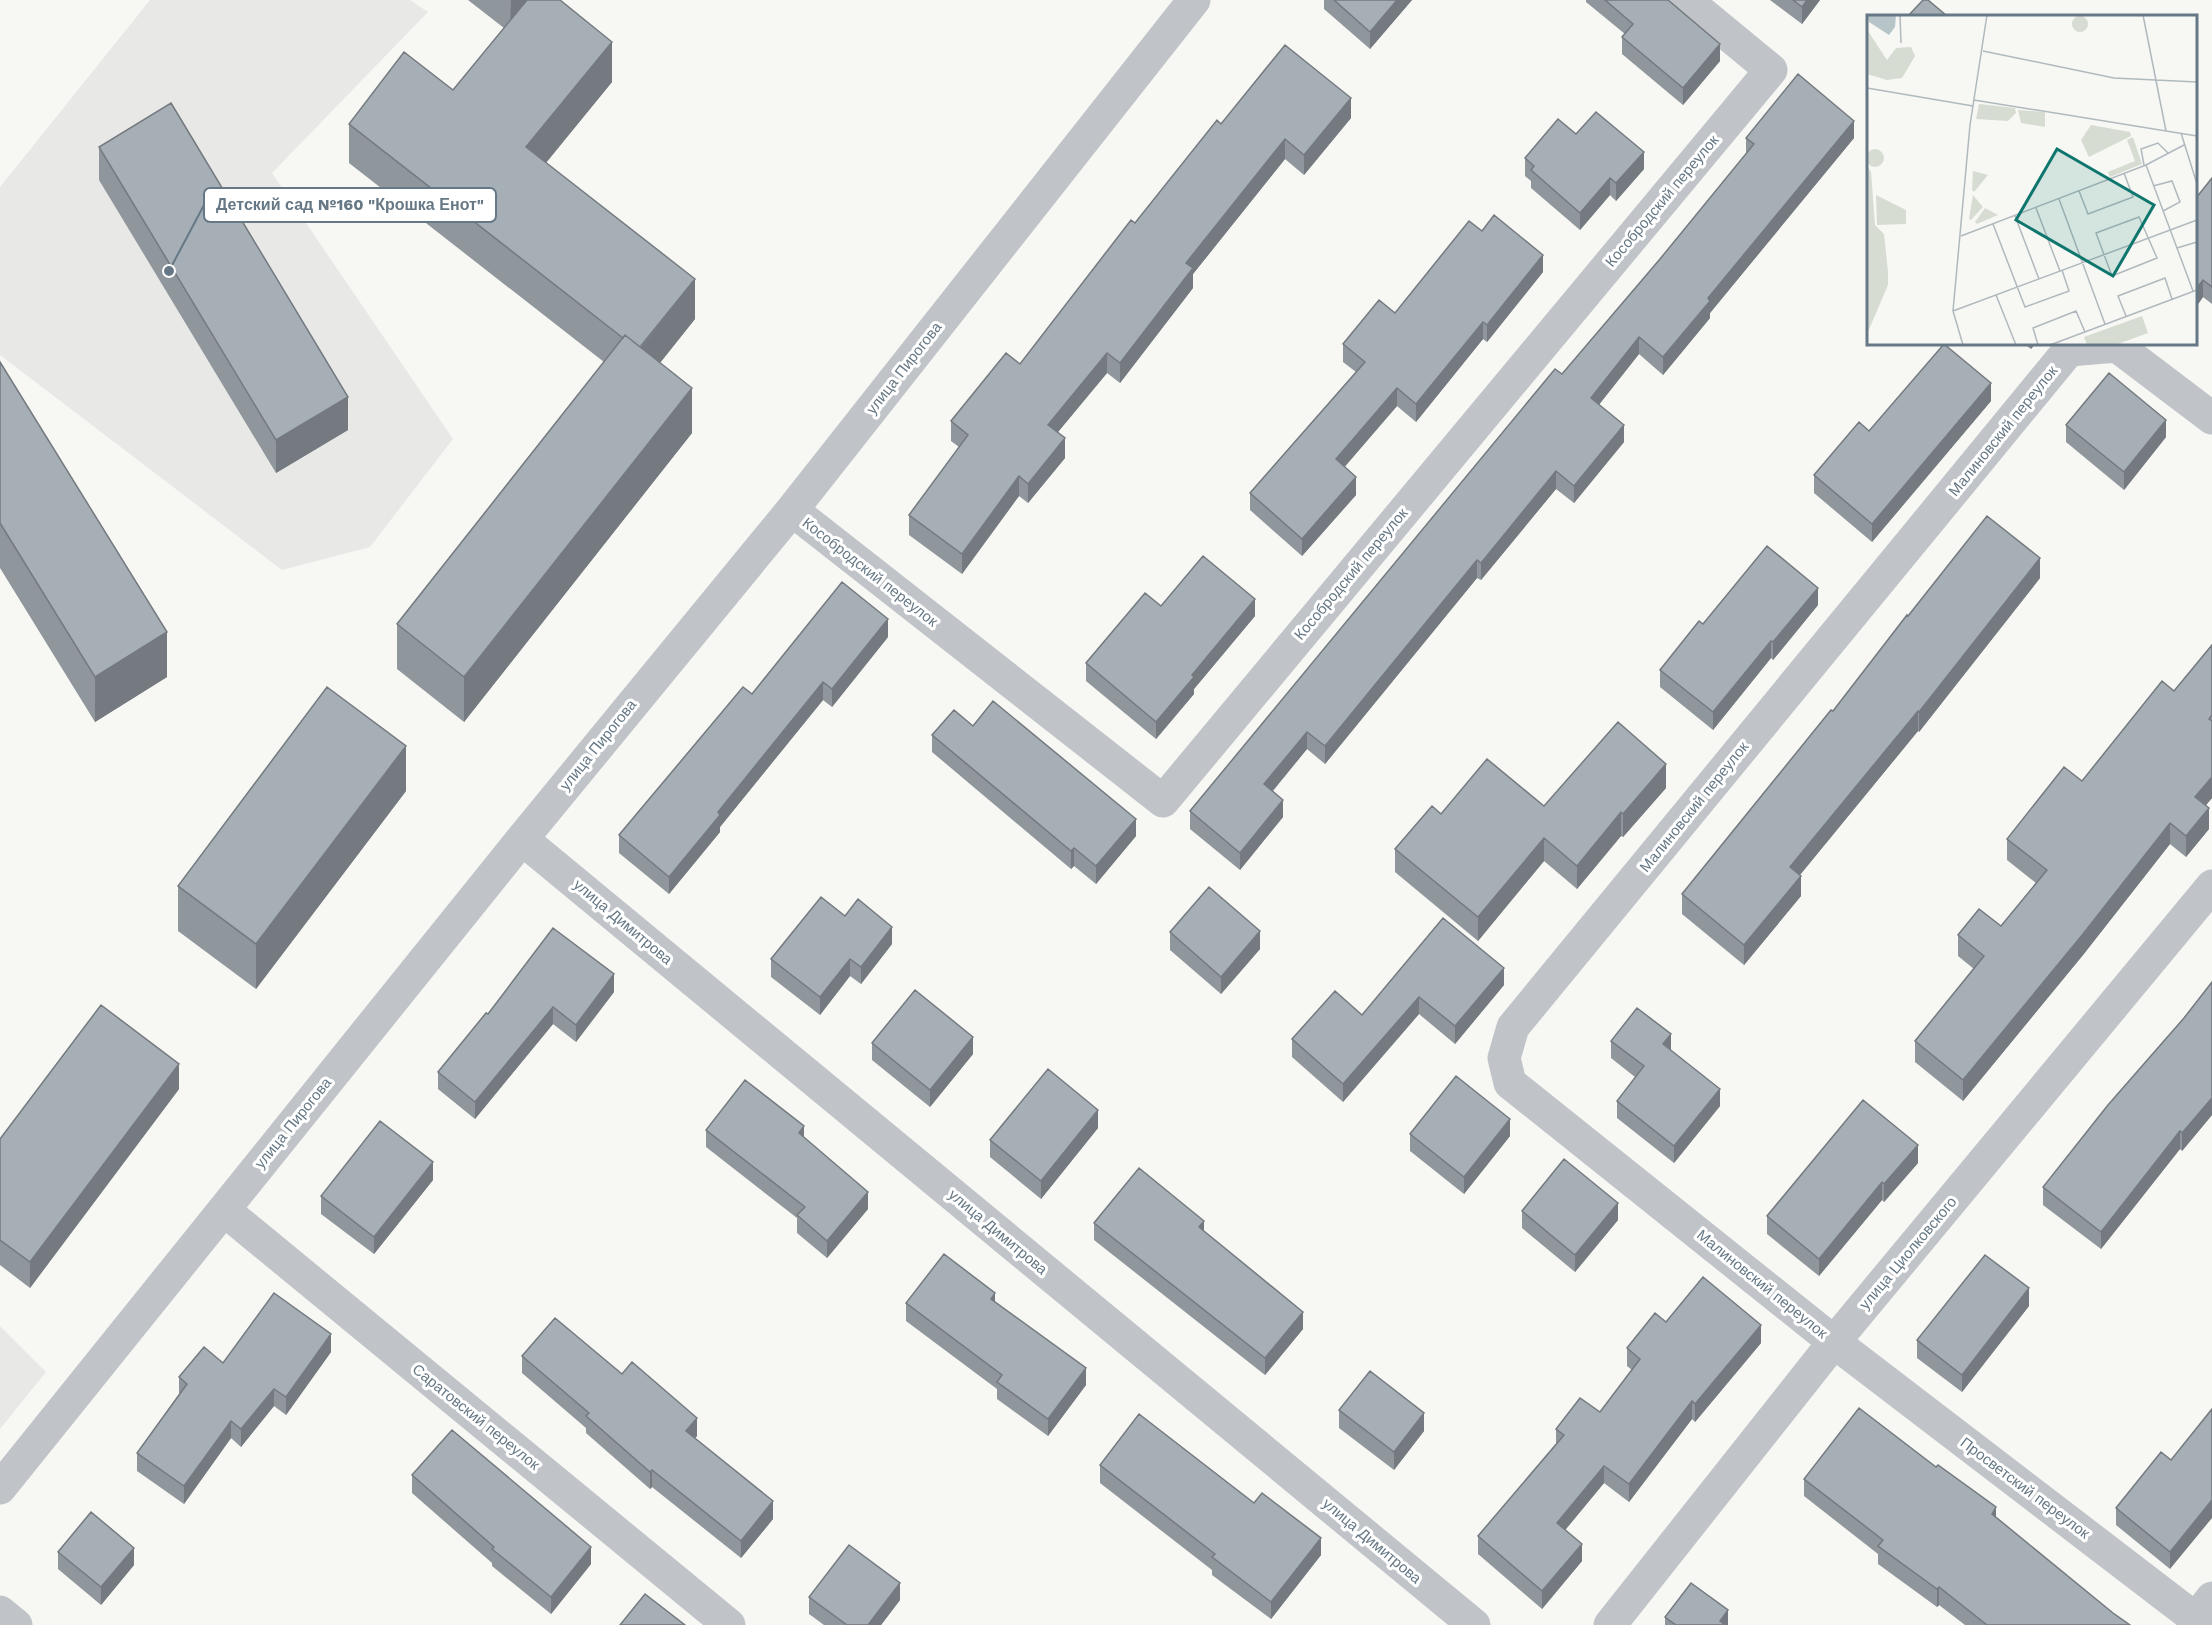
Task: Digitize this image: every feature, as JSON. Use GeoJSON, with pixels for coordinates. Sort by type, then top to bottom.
{"type":"FeatureCollection","features":[{"type":"Feature","properties":{"kind":"street","name":"улица Пирогова"},"geometry":{"type":"LineString","coordinates":[[0,1488],[522,839],[792,510],[1194,0]]}},
{"type":"Feature","properties":{"kind":"street","name":"Кособродский переулок"},"geometry":{"type":"LineString","coordinates":[[792,510],[1163,801],[1771,70],[1686,0]]}},
{"type":"Feature","properties":{"kind":"street","name":"Малиновский переулок"},"geometry":{"type":"LineString","coordinates":[[1834,1341],[1510,1083],[1504,1058],[1513,1027],[2069,350],[2117,346],[2212,418]]}},
{"type":"Feature","properties":{"kind":"street","name":"улица Димитрова"},"geometry":{"type":"LineString","coordinates":[[522,839],[1474,1625]]}},
{"type":"Feature","properties":{"kind":"street","name":"улица Циолковского"},"geometry":{"type":"LineString","coordinates":[[1610,1625],[1834,1341],[2212,886]]}},
{"type":"Feature","properties":{"kind":"street","name":"Саратовский переулок"},"geometry":{"type":"LineString","coordinates":[[224,1210],[729,1625]]}},
{"type":"Feature","properties":{"kind":"street","name":"Просветский переулок"},"geometry":{"type":"LineString","coordinates":[[1834,1341],[2196,1619],[2212,1598]]}},
{"type":"Feature","properties":{"kind":"street"},"geometry":{"type":"LineString","coordinates":[[0,1612],[16,1625]]}},
{"type":"Feature","properties":{"kind":"shaded area"},"geometry":{"type":"Polygon","coordinates":[[[150,0],[410,0],[428,12],[272,173],[453,439],[370,547],[282,570],[0,355],[0,187],[150,0]]]}},
{"type":"Feature","properties":{"kind":"shaded area"},"geometry":{"type":"Polygon","coordinates":[[[0,1326],[46,1372],[0,1429],[0,1326]]]}},
{"type":"Feature","properties":{"kind":"building"},"geometry":{"type":"Polygon","coordinates":[[[527,0],[560,0],[612,42],[526,147],[695,279],[640,347],[625,335],[623,338],[349,124],[404,52],[453,90],[527,0]]]}},
{"type":"Feature","properties":{"kind":"building"},"geometry":{"type":"Polygon","coordinates":[[[1334,0],[1397,0],[1370,32],[1334,0]]]}},
{"type":"Feature","properties":{"kind":"building"},"geometry":{"type":"Polygon","coordinates":[[[1605,0],[1668,0],[1720,44],[1683,88],[1622,37],[1633,24],[1605,0]]]}},
{"type":"Feature","properties":{"kind":"building"},"geometry":{"type":"Polygon","coordinates":[[[1793,0],[1807,0],[1802,7],[1793,0]]]}},
{"type":"Feature","properties":{"kind":"building"},"geometry":{"type":"Polygon","coordinates":[[[1923,0],[1928,0],[1946,15],[1909,15],[1923,0]]]}},
{"type":"Feature","properties":{"kind":"building"},"geometry":{"type":"Polygon","coordinates":[[[1285,45],[1351,98],[1304,155],[1285,139],[1186,263],[1193,268],[1120,363],[1107,353],[1048,425],[1065,438],[1028,484],[1019,476],[962,554],[909,515],[968,435],[951,421],[1006,353],[1020,364],[1131,220],[1135,223],[1217,120],[1221,124],[1285,45]]]}},
{"type":"Feature","properties":{"kind":"building"},"geometry":{"type":"Polygon","coordinates":[[[1798,74],[1854,121],[1708,298],[1710,301],[1663,357],[1639,337],[1591,398],[1624,425],[1574,486],[1556,471],[1481,563],[1477,560],[1325,746],[1307,732],[1264,784],[1283,800],[1240,853],[1190,811],[1555,369],[1562,374],[1660,259],[1754,144],[1746,138],[1798,74]]]}},
{"type":"Feature","properties":{"kind":"building"},"geometry":{"type":"Polygon","coordinates":[[[171,103],[348,397],[276,440],[99,147],[171,103]]]}},
{"type":"Feature","properties":{"kind":"building"},"geometry":{"type":"Polygon","coordinates":[[[1596,112],[1644,152],[1616,183],[1610,178],[1580,213],[1531,170],[1534,166],[1525,158],[1558,119],[1576,134],[1596,112]]]}},
{"type":"Feature","properties":{"kind":"building"},"geometry":{"type":"Polygon","coordinates":[[[2212,178],[2212,287],[2203,280],[2197,288],[2197,197],[2212,178]]]}},
{"type":"Feature","properties":{"kind":"building"},"geometry":{"type":"Polygon","coordinates":[[[1494,215],[1543,255],[1487,325],[1483,322],[1416,404],[1397,388],[1336,459],[1356,477],[1302,539],[1250,493],[1365,362],[1343,344],[1379,300],[1395,313],[1469,221],[1482,231],[1494,215]]]}},
{"type":"Feature","properties":{"kind":"building"},"geometry":{"type":"Polygon","coordinates":[[[625,335],[692,388],[464,677],[397,624],[625,335]]]}},
{"type":"Feature","properties":{"kind":"building"},"geometry":{"type":"Polygon","coordinates":[[[1943,345],[1991,383],[1872,524],[1814,475],[1859,422],[1869,431],[1943,345]]]}},
{"type":"Feature","properties":{"kind":"building"},"geometry":{"type":"Polygon","coordinates":[[[0,362],[167,632],[95,677],[0,523],[0,362]]]}},
{"type":"Feature","properties":{"kind":"building"},"geometry":{"type":"Polygon","coordinates":[[[2109,373],[2166,420],[2124,472],[2066,425],[2109,373]]]}},
{"type":"Feature","properties":{"kind":"building"},"geometry":{"type":"Polygon","coordinates":[[[1987,516],[2040,558],[1919,712],[1790,867],[1801,876],[1744,945],[1682,894],[1831,710],[1833,711],[1987,516]]]}},
{"type":"Feature","properties":{"kind":"building"},"geometry":{"type":"Polygon","coordinates":[[[1767,546],[1818,588],[1713,712],[1660,670],[1699,621],[1703,624],[1767,546]]]}},
{"type":"Feature","properties":{"kind":"building"},"geometry":{"type":"Polygon","coordinates":[[[1203,556],[1255,599],[1156,722],[1086,663],[1145,593],[1161,606],[1203,556]]]}},
{"type":"Feature","properties":{"kind":"building"},"geometry":{"type":"Polygon","coordinates":[[[842,582],[888,619],[832,689],[823,682],[718,812],[720,815],[669,877],[619,835],[743,687],[752,694],[842,582]]]}},
{"type":"Feature","properties":{"kind":"building"},"geometry":{"type":"Polygon","coordinates":[[[2212,645],[2212,715],[2209,719],[2212,721],[2212,777],[2195,797],[2209,808],[2186,836],[2170,823],[2083,934],[1963,1080],[1915,1041],[1984,956],[1958,935],[1979,909],[2001,926],[2047,870],[2007,839],[2064,767],[2082,781],[2162,681],[2174,691],[2212,645]]]}},
{"type":"Feature","properties":{"kind":"building"},"geometry":{"type":"Polygon","coordinates":[[[327,687],[406,746],[256,944],[178,886],[327,687]]]}},
{"type":"Feature","properties":{"kind":"building"},"geometry":{"type":"Polygon","coordinates":[[[993,701],[1136,819],[1096,866],[1074,848],[1071,851],[932,735],[954,710],[973,726],[993,701]]]}},
{"type":"Feature","properties":{"kind":"building"},"geometry":{"type":"Polygon","coordinates":[[[1618,722],[1666,764],[1623,814],[1621,812],[1577,866],[1544,838],[1478,917],[1395,849],[1432,806],[1441,814],[1487,759],[1544,806],[1618,722]]]}},
{"type":"Feature","properties":{"kind":"building"},"geometry":{"type":"Polygon","coordinates":[[[1209,887],[1260,931],[1221,977],[1170,932],[1209,887]]]}},
{"type":"Feature","properties":{"kind":"building"},"geometry":{"type":"Polygon","coordinates":[[[821,897],[845,916],[858,899],[892,927],[861,967],[850,959],[820,997],[771,959],[821,897]]]}},
{"type":"Feature","properties":{"kind":"building"},"geometry":{"type":"Polygon","coordinates":[[[1443,918],[1504,968],[1455,1026],[1419,997],[1343,1084],[1292,1039],[1335,991],[1362,1015],[1443,918]]]}},
{"type":"Feature","properties":{"kind":"building"},"geometry":{"type":"Polygon","coordinates":[[[553,928],[614,974],[576,1025],[553,1007],[475,1102],[438,1072],[486,1013],[488,1014],[553,928]]]}},
{"type":"Feature","properties":{"kind":"building"},"geometry":{"type":"Polygon","coordinates":[[[2212,982],[2212,1098],[2182,1133],[2180,1131],[2101,1232],[2043,1187],[2108,1105],[2184,1018],[2212,982]]]}},
{"type":"Feature","properties":{"kind":"building"},"geometry":{"type":"Polygon","coordinates":[[[915,990],[973,1037],[930,1090],[872,1043],[915,990]]]}},
{"type":"Feature","properties":{"kind":"building"},"geometry":{"type":"Polygon","coordinates":[[[101,1005],[179,1064],[30,1262],[0,1240],[0,1139],[101,1005]]]}},
{"type":"Feature","properties":{"kind":"building"},"geometry":{"type":"Polygon","coordinates":[[[1637,1008],[1671,1034],[1663,1044],[1720,1089],[1674,1146],[1617,1101],[1644,1066],[1611,1041],[1637,1008]]]}},
{"type":"Feature","properties":{"kind":"building"},"geometry":{"type":"Polygon","coordinates":[[[1048,1069],[1098,1110],[1041,1181],[990,1140],[1048,1069]]]}},
{"type":"Feature","properties":{"kind":"building"},"geometry":{"type":"Polygon","coordinates":[[[1456,1076],[1510,1119],[1464,1177],[1410,1134],[1456,1076]]]}},
{"type":"Feature","properties":{"kind":"building"},"geometry":{"type":"Polygon","coordinates":[[[745,1080],[804,1126],[799,1133],[868,1192],[827,1241],[797,1215],[805,1207],[706,1130],[745,1080]]]}},
{"type":"Feature","properties":{"kind":"building"},"geometry":{"type":"Polygon","coordinates":[[[1863,1100],[1918,1145],[1884,1184],[1882,1182],[1819,1259],[1767,1216],[1863,1100]]]}},
{"type":"Feature","properties":{"kind":"building"},"geometry":{"type":"Polygon","coordinates":[[[380,1121],[433,1162],[374,1237],[321,1196],[380,1121]]]}},
{"type":"Feature","properties":{"kind":"building"},"geometry":{"type":"Polygon","coordinates":[[[1564,1159],[1618,1203],[1575,1255],[1522,1211],[1564,1159]]]}},
{"type":"Feature","properties":{"kind":"building"},"geometry":{"type":"Polygon","coordinates":[[[1139,1168],[1204,1221],[1199,1227],[1303,1312],[1265,1358],[1094,1223],[1139,1168]]]}},
{"type":"Feature","properties":{"kind":"building"},"geometry":{"type":"Polygon","coordinates":[[[944,1254],[995,1293],[991,1299],[1086,1368],[1048,1419],[997,1382],[1002,1375],[906,1303],[944,1254]]]}},
{"type":"Feature","properties":{"kind":"building"},"geometry":{"type":"Polygon","coordinates":[[[1985,1255],[2029,1288],[1962,1375],[1917,1340],[1985,1255]]]}},
{"type":"Feature","properties":{"kind":"building"},"geometry":{"type":"Polygon","coordinates":[[[1703,1277],[1761,1325],[1695,1404],[1692,1401],[1629,1484],[1604,1466],[1557,1523],[1582,1544],[1542,1591],[1478,1536],[1564,1435],[1556,1429],[1580,1398],[1600,1412],[1640,1359],[1627,1348],[1655,1313],[1666,1322],[1703,1277]]]}},
{"type":"Feature","properties":{"kind":"building"},"geometry":{"type":"Polygon","coordinates":[[[274,1293],[331,1334],[286,1397],[274,1389],[241,1429],[231,1421],[184,1486],[137,1453],[187,1384],[179,1377],[204,1347],[223,1363],[274,1293]]]}},
{"type":"Feature","properties":{"kind":"building"},"geometry":{"type":"Polygon","coordinates":[[[555,1318],[622,1374],[632,1362],[697,1418],[686,1431],[773,1501],[741,1541],[652,1470],[650,1472],[586,1416],[589,1413],[522,1356],[555,1318]]]}},
{"type":"Feature","properties":{"kind":"building"},"geometry":{"type":"Polygon","coordinates":[[[1370,1371],[1424,1413],[1394,1452],[1339,1410],[1370,1371]]]}},
{"type":"Feature","properties":{"kind":"building"},"geometry":{"type":"Polygon","coordinates":[[[1859,1408],[1936,1467],[1938,1465],[1996,1507],[1992,1514],[2130,1625],[1987,1625],[1939,1587],[1937,1589],[1878,1546],[1883,1540],[1804,1479],[1859,1408]]]}},
{"type":"Feature","properties":{"kind":"building"},"geometry":{"type":"Polygon","coordinates":[[[2212,1409],[2212,1500],[2170,1552],[2116,1508],[2161,1452],[2171,1460],[2212,1409]]]}},
{"type":"Feature","properties":{"kind":"building"},"geometry":{"type":"Polygon","coordinates":[[[1139,1414],[1254,1503],[1262,1493],[1321,1538],[1271,1602],[1212,1557],[1215,1554],[1100,1465],[1139,1414]]]}},
{"type":"Feature","properties":{"kind":"building"},"geometry":{"type":"Polygon","coordinates":[[[452,1430],[591,1547],[551,1597],[492,1549],[494,1547],[412,1475],[452,1430]]]}},
{"type":"Feature","properties":{"kind":"building"},"geometry":{"type":"Polygon","coordinates":[[[91,1512],[134,1548],[101,1587],[58,1552],[91,1512]]]}},
{"type":"Feature","properties":{"kind":"building"},"geometry":{"type":"Polygon","coordinates":[[[849,1545],[900,1583],[868,1625],[847,1625],[809,1597],[849,1545]]]}},
{"type":"Feature","properties":{"kind":"building"},"geometry":{"type":"Polygon","coordinates":[[[1691,1583],[1728,1610],[1720,1621],[1725,1625],[1676,1625],[1665,1617],[1691,1583]]]}},
{"type":"Feature","properties":{"kind":"building"},"geometry":{"type":"Polygon","coordinates":[[[645,1594],[685,1625],[620,1625],[645,1594]]]}},
{"type":"Feature","properties":{"kind":"place","name":"Детский сад №160 \"Крошка Енот\""},"geometry":{"type":"Point","coordinates":[169,271]}}]}
